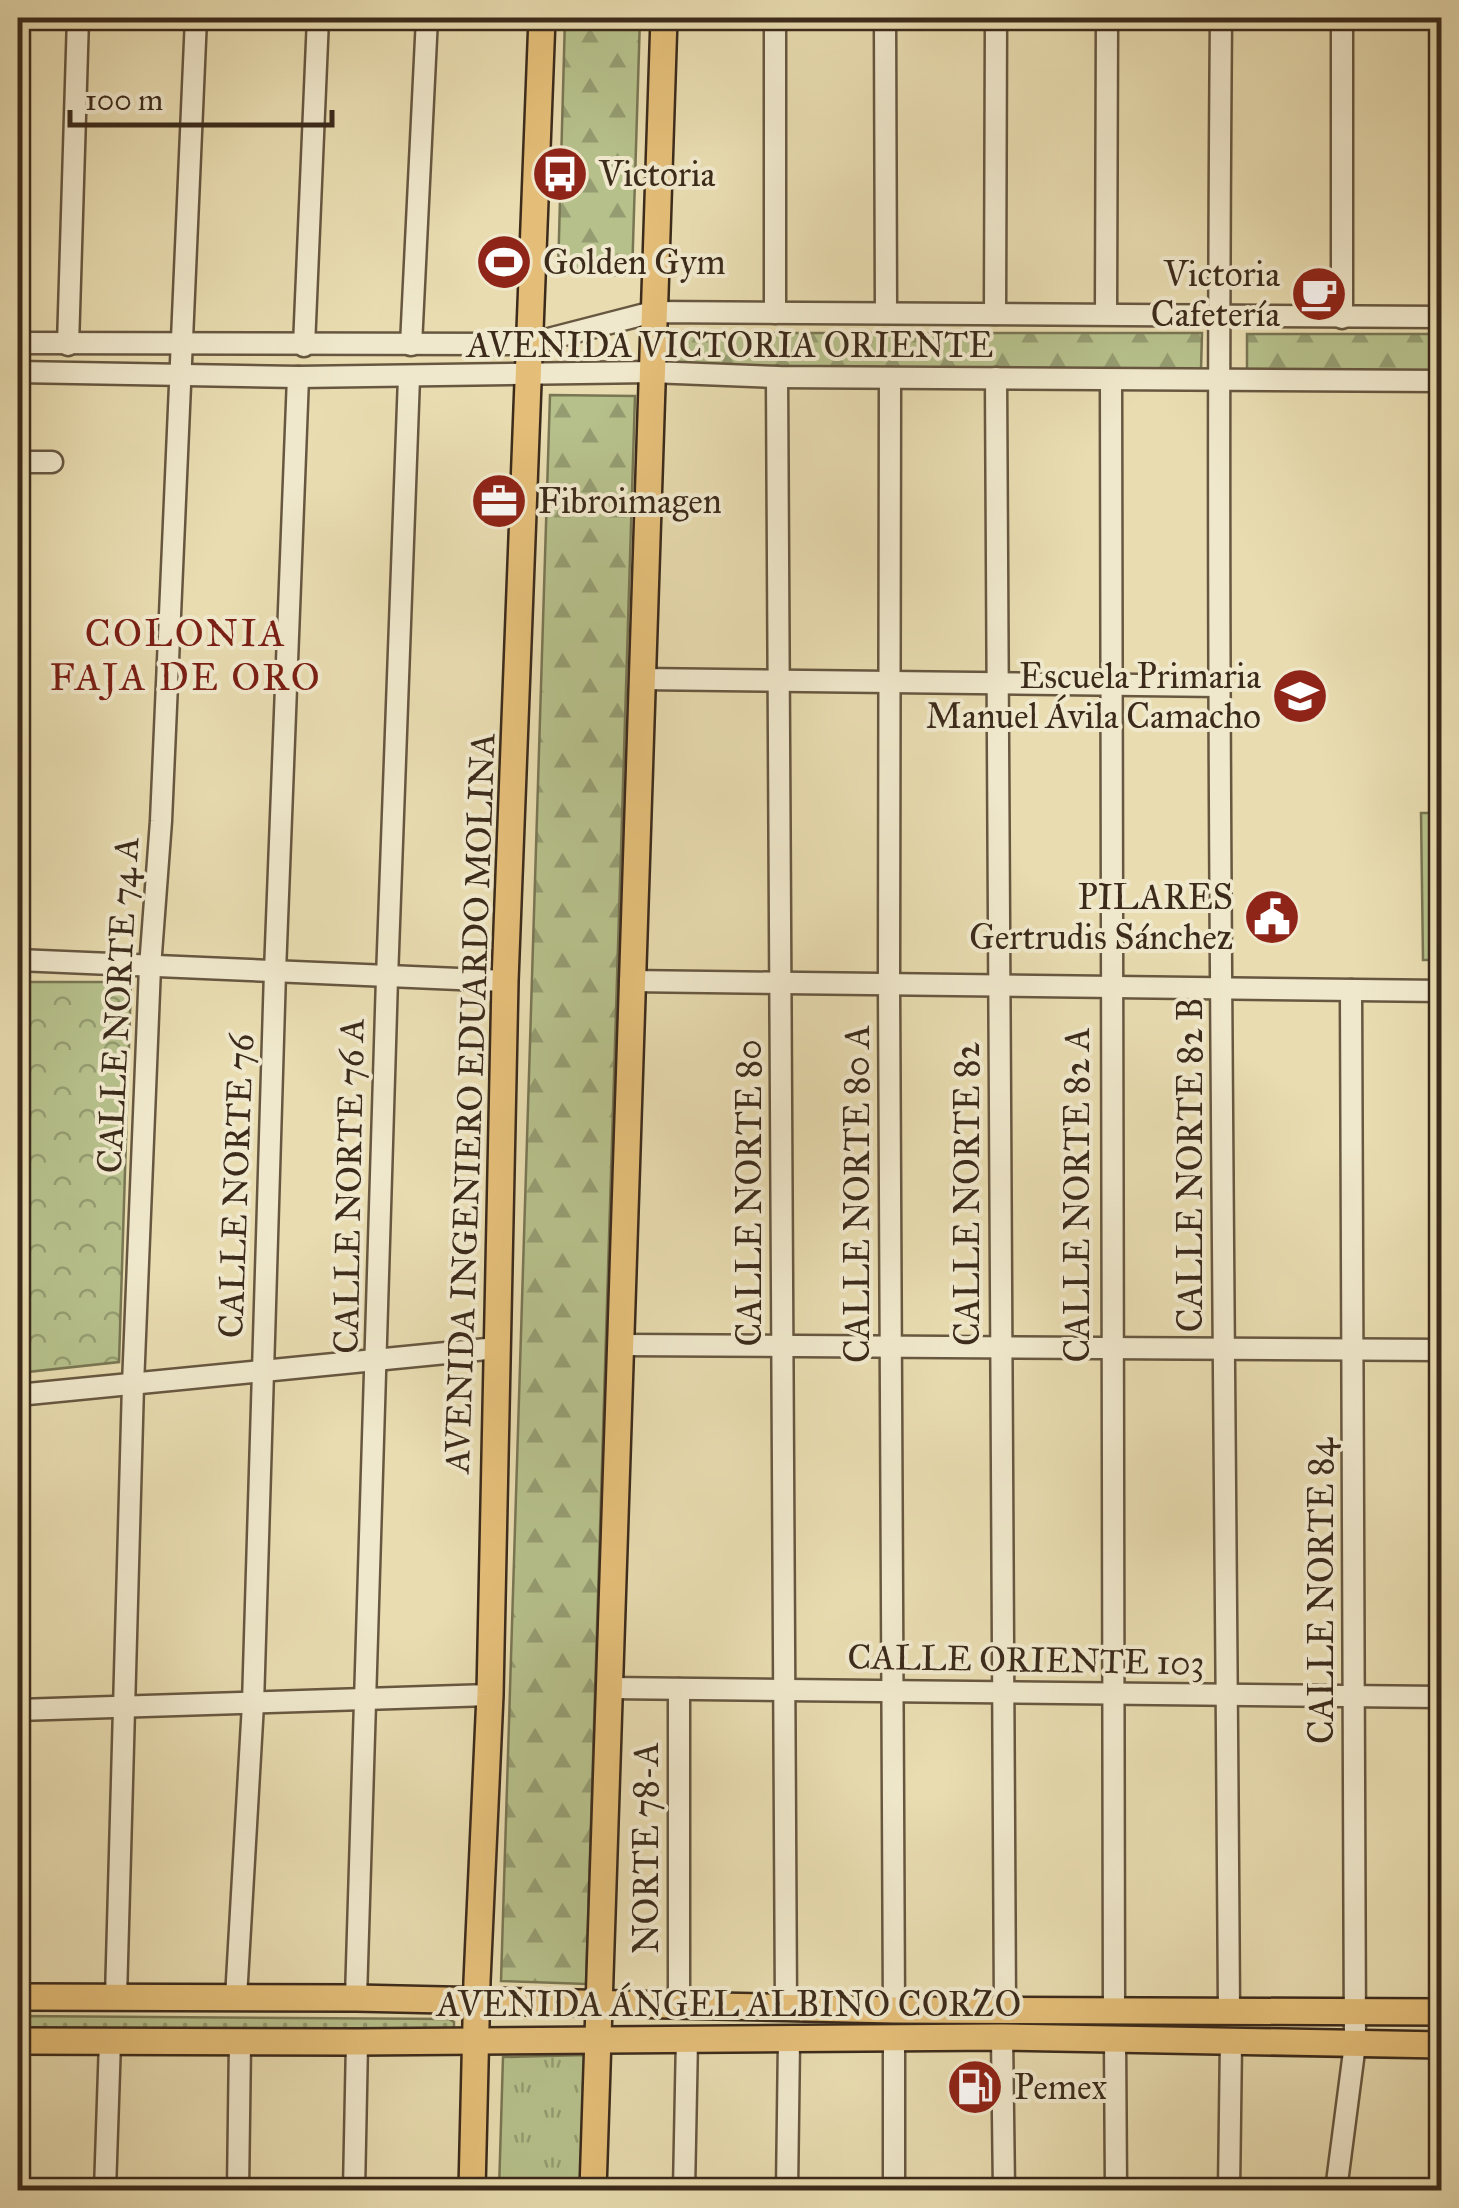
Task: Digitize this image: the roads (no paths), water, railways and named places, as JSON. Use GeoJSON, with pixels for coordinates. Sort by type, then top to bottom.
{"type":"FeatureCollection","features":[{"type":"Feature","properties":{"kind":"main road","name":"AVENIDA INGENIERO EDUARDO MOLINA"},"geometry":{"type":"LineString","coordinates":[[472,2190],[490,1695],[504,981],[542,18]]}},
{"type":"Feature","properties":{"kind":"main road"},"geometry":{"type":"LineString","coordinates":[[594,2190],[664,18]]}},
{"type":"Feature","properties":{"kind":"main road","name":"AVENIDA ÁNGEL ALBINO CORZO"},"geometry":{"type":"LineString","coordinates":[[18,1998],[356,1998],[894,2010],[1442,2012]]}},
{"type":"Feature","properties":{"kind":"main road","name":"AVENIDA ÁNGEL ALBINO CORZO"},"geometry":{"type":"LineString","coordinates":[[18,2041],[1002,2037],[1442,2045]]}},
{"type":"Feature","properties":{"kind":"street"},"geometry":{"type":"LineString","coordinates":[[68,345],[78,18]]}},
{"type":"Feature","properties":{"kind":"street","name":"CALLE NORTE 74 A"},"geometry":{"type":"LineString","coordinates":[[116,1997],[133,1385],[150,966],[162,802],[184,345],[196,18]]}},
{"type":"Feature","properties":{"kind":"street"},"geometry":{"type":"LineString","coordinates":[[304,346],[318,18]]}},
{"type":"Feature","properties":{"kind":"street"},"geometry":{"type":"LineString","coordinates":[[411,345],[427,18]]}},
{"type":"Feature","properties":{"kind":"street"},"geometry":{"type":"LineString","coordinates":[[774,313],[775,18]]}},
{"type":"Feature","properties":{"kind":"street"},"geometry":{"type":"LineString","coordinates":[[885,18],[886,312]]}},
{"type":"Feature","properties":{"kind":"street"},"geometry":{"type":"LineString","coordinates":[[996,18],[996,314]]}},
{"type":"Feature","properties":{"kind":"street"},"geometry":{"type":"LineString","coordinates":[[1106,314],[1107,18]]}},
{"type":"Feature","properties":{"kind":"street","name":"CALLE NORTE 82 B"},"geometry":{"type":"LineString","coordinates":[[1221,18],[1218,380],[1222,1350],[1230,2012]]}},
{"type":"Feature","properties":{"kind":"street"},"geometry":{"type":"LineString","coordinates":[[1342,18],[1342,318]]}},
{"type":"Feature","properties":{"kind":"street","name":"AVENIDA VICTORIA ORIENTE"},"geometry":{"type":"LineString","coordinates":[[18,343],[530,344],[653,312],[1442,317]]}},
{"type":"Feature","properties":{"kind":"street","name":"AVENIDA VICTORIA ORIENTE"},"geometry":{"type":"LineString","coordinates":[[18,372],[298,377],[651,372],[777,377],[1442,381]]}},
{"type":"Feature","properties":{"kind":"street","name":"CALLE NORTE 76 A"},"geometry":{"type":"LineString","coordinates":[[356,1998],[409,376]]}},
{"type":"Feature","properties":{"kind":"street","name":"CALLE NORTE 76"},"geometry":{"type":"LineString","coordinates":[[236,1998],[253,1704],[298,377]]}},
{"type":"Feature","properties":{"kind":"street","name":"CALLE NORTE 80"},"geometry":{"type":"LineString","coordinates":[[777,377],[786,2008]]}},
{"type":"Feature","properties":{"kind":"street","name":"CALLE NORTE 80 A"},"geometry":{"type":"LineString","coordinates":[[890,378],[888,984],[894,2010]]}},
{"type":"Feature","properties":{"kind":"street","name":"CALLE NORTE 82"},"geometry":{"type":"LineString","coordinates":[[996,378],[1004,2009]]}},
{"type":"Feature","properties":{"kind":"street","name":"CALLE NORTE 82 A"},"geometry":{"type":"LineString","coordinates":[[1110,380],[1114,2011]]}},
{"type":"Feature","properties":{"kind":"street"},"geometry":{"type":"LineString","coordinates":[[18,462],[52,462]]}},
{"type":"Feature","properties":{"kind":"street"},"geometry":{"type":"LineString","coordinates":[[641,679],[1222,686]]}},
{"type":"Feature","properties":{"kind":"street"},"geometry":{"type":"LineString","coordinates":[[18,960],[504,981]]}},
{"type":"Feature","properties":{"kind":"street"},"geometry":{"type":"LineString","coordinates":[[630,980],[1442,991]]}},
{"type":"Feature","properties":{"kind":"street","name":"CALLE NORTE 84"},"geometry":{"type":"LineString","coordinates":[[1336,2190],[1355,2012],[1351,990]]}},
{"type":"Feature","properties":{"kind":"street"},"geometry":{"type":"LineString","coordinates":[[621,1346],[1442,1350]]}},
{"type":"Feature","properties":{"kind":"street"},"geometry":{"type":"LineString","coordinates":[[18,1396],[497,1348]]}},
{"type":"Feature","properties":{"kind":"street","name":"CALLE ORIENTE 103"},"geometry":{"type":"LineString","coordinates":[[609,1688],[1442,1696]]}},
{"type":"Feature","properties":{"kind":"street","name":"NORTE 78-A"},"geometry":{"type":"LineString","coordinates":[[678,1690],[679,2007]]}},
{"type":"Feature","properties":{"kind":"street"},"geometry":{"type":"LineString","coordinates":[[18,1710],[490,1695]]}},
{"type":"Feature","properties":{"kind":"street"},"geometry":{"type":"LineString","coordinates":[[1002,2037],[1004,2190]]}},
{"type":"Feature","properties":{"kind":"street"},"geometry":{"type":"LineString","coordinates":[[684,2190],[687,2038]]}},
{"type":"Feature","properties":{"kind":"street"},"geometry":{"type":"LineString","coordinates":[[894,2038],[894,2190]]}},
{"type":"Feature","properties":{"kind":"street"},"geometry":{"type":"LineString","coordinates":[[105,2190],[110,2040]]}},
{"type":"Feature","properties":{"kind":"street"},"geometry":{"type":"LineString","coordinates":[[787,2190],[789,2040]]}},
{"type":"Feature","properties":{"kind":"street"},"geometry":{"type":"LineString","coordinates":[[1115,2040],[1116,2190]]}},
{"type":"Feature","properties":{"kind":"street"},"geometry":{"type":"LineString","coordinates":[[1229,2190],[1231,2041]]}},
{"type":"Feature","properties":{"kind":"street"},"geometry":{"type":"LineString","coordinates":[[238,2190],[240,2042]]}},
{"type":"Feature","properties":{"kind":"street"},"geometry":{"type":"LineString","coordinates":[[354,2190],[358,2042]]}},
{"type":"Feature","properties":{"kind":"place","name":"Victoria"},"geometry":{"type":"Point","coordinates":[560,174]}},
{"type":"Feature","properties":{"kind":"place","name":"Golden Gym"},"geometry":{"type":"Point","coordinates":[504,262]}},
{"type":"Feature","properties":{"kind":"place","name":"Victoria Cafetería"},"geometry":{"type":"Point","coordinates":[1319,294]}},
{"type":"Feature","properties":{"kind":"place","name":"Fibroimagen"},"geometry":{"type":"Point","coordinates":[499,501]}},
{"type":"Feature","properties":{"kind":"place","name":"Escuela Primaria Manuel Ávila Camacho"},"geometry":{"type":"Point","coordinates":[1300,696]}},
{"type":"Feature","properties":{"kind":"place","name":"PILARES Gertrudis Sánchez"},"geometry":{"type":"Point","coordinates":[1272,917]}},
{"type":"Feature","properties":{"kind":"place","name":"Pemex"},"geometry":{"type":"Point","coordinates":[975,2087]}},
{"type":"Feature","properties":{"kind":"district","name":"COLONIA FAJA DE ORO"},"geometry":{"type":"Point","coordinates":[186,654]}}]}
